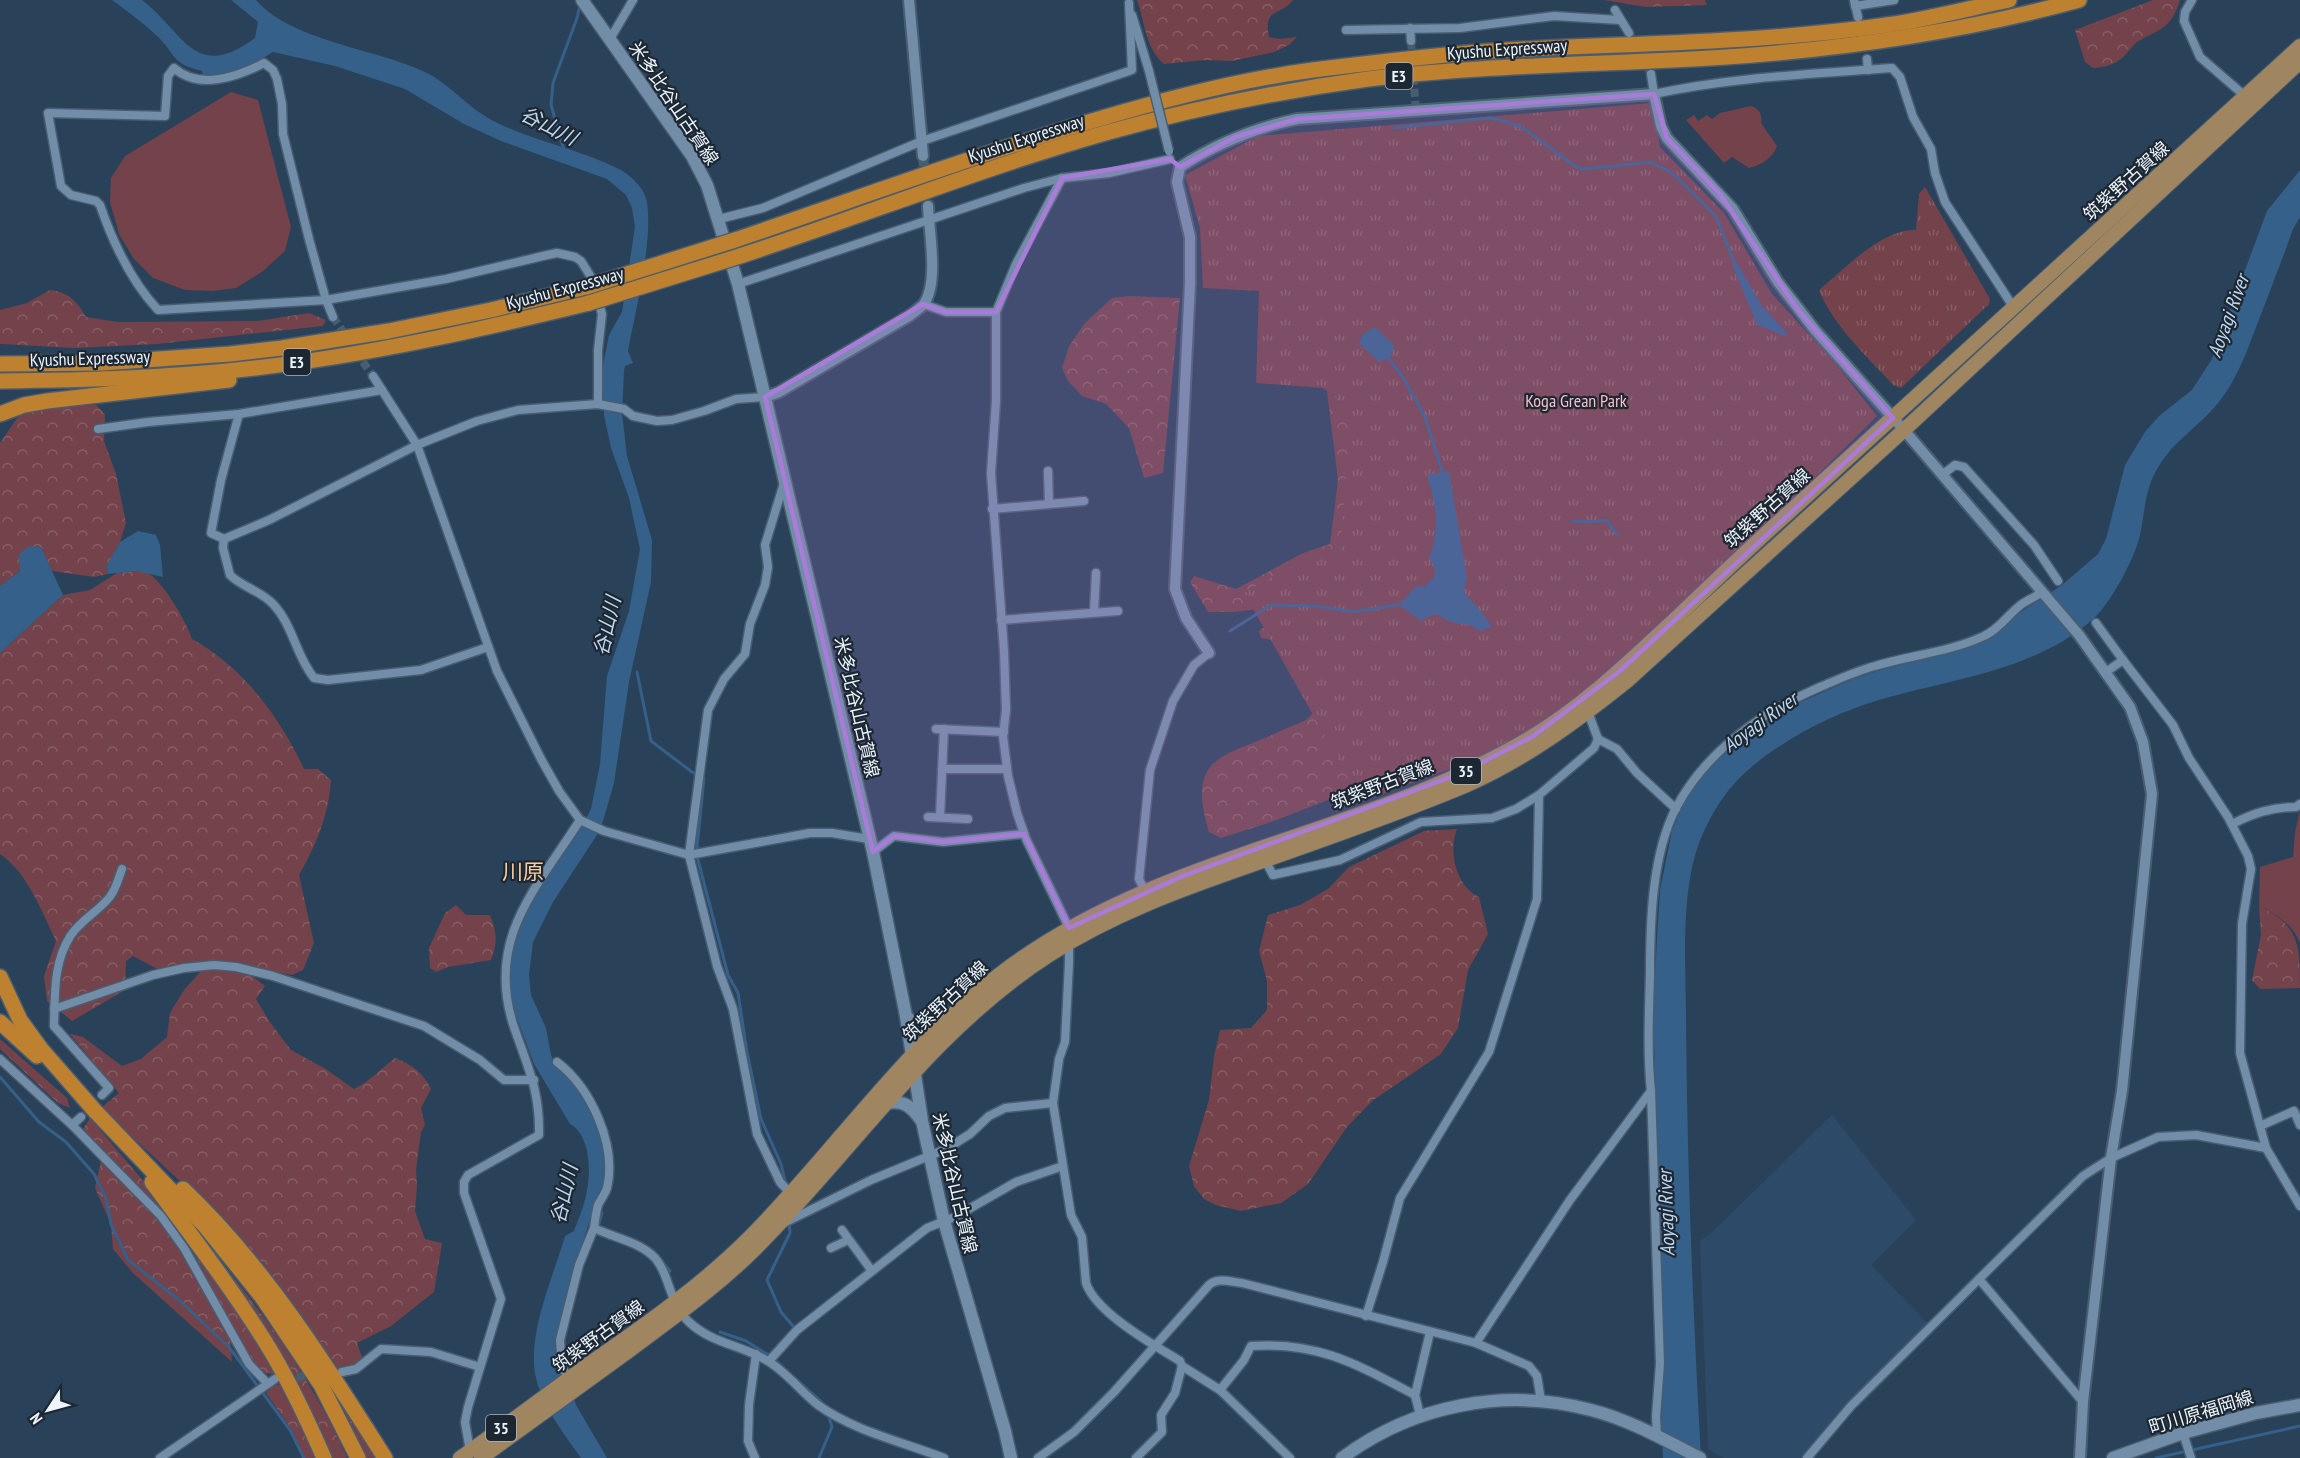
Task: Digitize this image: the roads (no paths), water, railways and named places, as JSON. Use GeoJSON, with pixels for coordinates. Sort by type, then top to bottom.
{"type":"FeatureCollection","features":[{"type":"Feature","properties":{"kind":"highway","name":"Kyushu Expressway"},"geometry":{"type":"LineString","coordinates":[[0,364],[102,363],[230,354],[282,348],[389,330],[491,310],[586,286],[735,240],[970,159],[1081,124],[1189,94],[1256,80],[1312,70],[1359,66],[1400,59],[1504,50],[1717,41],[1893,24],[2009,0]]}},
{"type":"Feature","properties":{"kind":"highway","name":"Kyushu Expressway"},"geometry":{"type":"LineString","coordinates":[[0,381],[110,379],[253,369],[332,358],[498,326],[589,303],[740,256],[980,173],[1105,133],[1206,107],[1369,79],[1480,69],[1724,57],[1811,50],[1901,39],[2040,11],[2079,0]]}},
{"type":"Feature","properties":{"kind":"highway"},"geometry":{"type":"LineString","coordinates":[[0,414],[24,405],[47,401],[226,380],[332,358]]}},
{"type":"Feature","properties":{"kind":"highway"},"geometry":{"type":"LineString","coordinates":[[0,977],[20,1020],[41,1049],[205,1227],[262,1297],[321,1385],[358,1458]]}},
{"type":"Feature","properties":{"kind":"highway"},"geometry":{"type":"LineString","coordinates":[[0,1022],[36,1055],[142,1167],[197,1227],[257,1300],[317,1388],[352,1458]]}},
{"type":"Feature","properties":{"kind":"highway"},"geometry":{"type":"LineString","coordinates":[[136,1152],[192,1198],[249,1259],[281,1299],[385,1458]]}},
{"type":"Feature","properties":{"kind":"highway"},"geometry":{"type":"LineString","coordinates":[[142,1167],[257,1329],[301,1407],[324,1458]]}},
{"type":"Feature","properties":{"kind":"main road","name":"米多比谷山古賀線"},"geometry":{"type":"LineString","coordinates":[[584,2],[692,156],[707,185],[719,219],[738,284],[873,852],[906,1016],[922,1121],[944,1221],[1011,1458]]}},
{"type":"Feature","properties":{"kind":"main road","name":"筑紫野古賀線"},"geometry":{"type":"LineString","coordinates":[[470,1456],[545,1404],[568,1384],[727,1276],[779,1225],[940,1043],[1069,935],[1145,891],[1404,797],[1459,774],[1532,736],[1579,704],[1620,671],[1752,546],[2300,46]]}},
{"type":"Feature","properties":{"kind":"main road","name":"筑紫野古賀線"},"geometry":{"type":"LineString","coordinates":[[678,1308],[790,1193],[942,1024],[988,983],[1040,946],[1148,903],[1469,784],[1534,749],[1588,712],[1627,681],[1904,430],[2300,62]]}},
{"type":"Feature","properties":{"kind":"main road"},"geometry":{"type":"LineString","coordinates":[[906,1016],[912,1023],[921,1026],[931,1028],[942,1024]]}},
{"type":"Feature","properties":{"kind":"main road"},"geometry":{"type":"LineString","coordinates":[[886,1104],[901,1101],[909,1105],[922,1121]]}},
{"type":"Feature","properties":{"kind":"main road"},"geometry":{"type":"LineString","coordinates":[[1342,1458],[1375,1436],[1420,1415],[1487,1401],[1541,1401],[1592,1410],[1660,1437],[1700,1458]]}},
{"type":"Feature","properties":{"kind":"main road","name":"町川原福岡線"},"geometry":{"type":"LineString","coordinates":[[2113,1458],[2183,1433],[2256,1413],[2300,1405]]}},
{"type":"Feature","properties":{"kind":"street"},"geometry":{"type":"LineString","coordinates":[[610,39],[633,0]]}},
{"type":"Feature","properties":{"kind":"street"},"geometry":{"type":"LineString","coordinates":[[909,0],[923,156]]}},
{"type":"Feature","properties":{"kind":"street"},"geometry":{"type":"LineString","coordinates":[[1858,17],[1854,3],[1894,0]]}},
{"type":"Feature","properties":{"kind":"street"},"geometry":{"type":"LineString","coordinates":[[2192,0],[2185,12],[2184,21],[2200,57],[2245,96]]}},
{"type":"Feature","properties":{"kind":"street"},"geometry":{"type":"LineString","coordinates":[[719,219],[763,208],[922,141],[1132,70],[1128,2]]}},
{"type":"Feature","properties":{"kind":"street"},"geometry":{"type":"LineString","coordinates":[[1128,2],[1149,71],[1170,155],[1180,167]]}},
{"type":"Feature","properties":{"kind":"street"},"geometry":{"type":"LineString","coordinates":[[1615,10],[1629,33]]}},
{"type":"Feature","properties":{"kind":"street"},"geometry":{"type":"LineString","coordinates":[[1346,30],[1460,28],[1554,16],[1620,20]]}},
{"type":"Feature","properties":{"kind":"street"},"geometry":{"type":"LineString","coordinates":[[1410,28],[1411,41]]}},
{"type":"Feature","properties":{"kind":"street"},"geometry":{"type":"LineString","coordinates":[[1867,59],[1868,70]]}},
{"type":"Feature","properties":{"kind":"street"},"geometry":{"type":"LineString","coordinates":[[333,317],[326,300],[283,134],[282,104],[277,79],[273,70],[264,63],[246,72],[212,79],[193,79],[174,68],[168,76],[165,116],[48,113],[61,186],[71,195],[96,201],[100,205],[122,260],[144,294],[158,310],[326,300],[447,279],[557,253],[575,257],[581,261],[591,277],[602,314],[598,350],[599,404]]}},
{"type":"Feature","properties":{"kind":"street"},"geometry":{"type":"LineString","coordinates":[[1180,167],[1235,137],[1266,126],[1298,119],[1654,94],[1693,86],[1803,73],[1892,68],[1897,72],[1913,117],[1930,149],[1945,202],[2014,308]]}},
{"type":"Feature","properties":{"kind":"street"},"geometry":{"type":"LineString","coordinates":[[1651,74],[1661,126],[1667,138],[1733,209],[1778,282],[1799,311],[2074,629],[2130,707],[2143,742],[2152,794],[2122,1091],[2111,1158],[2083,1402],[2080,1458]]}},
{"type":"Feature","properties":{"kind":"street"},"geometry":{"type":"LineString","coordinates":[[738,284],[1024,188],[1062,178],[1109,173],[1170,155]]}},
{"type":"Feature","properties":{"kind":"street"},"geometry":{"type":"LineString","coordinates":[[1145,891],[1139,879],[1145,797],[1150,770],[1173,700],[1194,665],[1209,653],[1186,618],[1175,589],[1190,284],[1190,237],[1177,182],[1180,167]]}},
{"type":"Feature","properties":{"kind":"street"},"geometry":{"type":"LineString","coordinates":[[1062,178],[1016,264],[996,312],[996,400],[991,473],[1005,687],[1004,732],[1007,769],[1024,834],[1069,935],[1065,1042],[1059,1059],[1053,1104],[1071,1215],[1082,1237],[1088,1289],[1117,1320],[1220,1390],[1290,1458]]}},
{"type":"Feature","properties":{"kind":"street"},"geometry":{"type":"LineString","coordinates":[[239,414],[221,480],[211,533],[224,539],[269,520],[417,445],[477,421],[518,410],[599,404],[624,410],[633,416],[657,421],[672,420],[736,399],[765,397],[779,392],[909,316],[923,304],[929,290],[932,272],[928,206]]}},
{"type":"Feature","properties":{"kind":"street"},"geometry":{"type":"LineString","coordinates":[[923,304],[946,312],[996,312]]}},
{"type":"Feature","properties":{"kind":"street"},"geometry":{"type":"LineString","coordinates":[[373,376],[417,445],[488,647],[525,731],[559,791],[580,820],[604,831],[689,855],[810,833],[832,833],[869,838]]}},
{"type":"Feature","properties":{"kind":"street"},"geometry":{"type":"LineString","coordinates":[[98,429],[239,414],[382,390]]}},
{"type":"Feature","properties":{"kind":"street"},"geometry":{"type":"LineString","coordinates":[[1942,475],[1955,465],[1964,467],[2028,538],[2058,581]]}},
{"type":"Feature","properties":{"kind":"street"},"geometry":{"type":"LineString","coordinates":[[1048,471],[1049,504]]}},
{"type":"Feature","properties":{"kind":"street"},"geometry":{"type":"LineString","coordinates":[[784,482],[765,545],[768,567],[765,585],[750,624],[745,654],[724,679],[708,710],[689,855],[717,966],[733,1009],[757,1134],[780,1182],[790,1193]]}},
{"type":"Feature","properties":{"kind":"street"},"geometry":{"type":"LineString","coordinates":[[993,509],[1084,501]]}},
{"type":"Feature","properties":{"kind":"street"},"geometry":{"type":"LineString","coordinates":[[224,539],[223,548],[230,575],[273,604],[287,625],[305,667],[314,678],[328,680],[421,670],[488,647]]}},
{"type":"Feature","properties":{"kind":"street"},"geometry":{"type":"LineString","coordinates":[[1095,612],[1096,573]]}},
{"type":"Feature","properties":{"kind":"street"},"geometry":{"type":"LineString","coordinates":[[1660,1437],[1656,1417],[1660,1363],[1651,1091],[1648,1062],[1650,934],[1654,891],[1666,834],[1676,809],[1701,771],[1722,748],[1746,728],[1772,712],[1818,688],[1874,666],[1965,645],[1988,635],[2021,605],[2044,595]]}},
{"type":"Feature","properties":{"kind":"street"},"geometry":{"type":"LineString","coordinates":[[1000,620],[1118,610]]}},
{"type":"Feature","properties":{"kind":"street"},"geometry":{"type":"LineString","coordinates":[[2096,623],[2173,725],[2189,758],[2232,824],[2248,856],[2251,869],[2242,924],[2240,1053],[2266,1148],[2300,1206]]}},
{"type":"Feature","properties":{"kind":"street"},"geometry":{"type":"LineString","coordinates":[[2106,672],[2123,660]]}},
{"type":"Feature","properties":{"kind":"street"},"geometry":{"type":"LineString","coordinates":[[1588,712],[1598,740],[1617,749],[1637,773],[1676,809]]}},
{"type":"Feature","properties":{"kind":"street"},"geometry":{"type":"LineString","coordinates":[[939,817],[942,769],[940,729],[1004,732]]}},
{"type":"Feature","properties":{"kind":"street"},"geometry":{"type":"LineString","coordinates":[[1265,860],[1273,875],[1340,860],[1421,822],[1492,818],[1516,809],[1539,795],[1589,754],[1598,740]]}},
{"type":"Feature","properties":{"kind":"street"},"geometry":{"type":"LineString","coordinates":[[942,769],[1007,769]]}},
{"type":"Feature","properties":{"kind":"street"},"geometry":{"type":"LineString","coordinates":[[1366,1316],[1400,1198],[1489,1052],[1537,899],[1539,795]]}},
{"type":"Feature","properties":{"kind":"street"},"geometry":{"type":"LineString","coordinates":[[2232,824],[2255,812],[2277,807],[2296,807],[2300,804]]}},
{"type":"Feature","properties":{"kind":"street"},"geometry":{"type":"LineString","coordinates":[[928,817],[968,819]]}},
{"type":"Feature","properties":{"kind":"street"},"geometry":{"type":"LineString","coordinates":[[470,1456],[465,1422],[501,1299],[464,1193],[464,1182],[468,1175],[539,1135],[534,1080],[513,1024],[505,990],[510,940],[537,884],[580,820]]}},
{"type":"Feature","properties":{"kind":"street"},"geometry":{"type":"LineString","coordinates":[[873,852],[894,836],[943,842],[1024,834]]}},
{"type":"Feature","properties":{"kind":"street"},"geometry":{"type":"LineString","coordinates":[[102,1095],[109,1088],[54,1026],[57,969],[62,952],[71,935],[82,922],[109,899],[122,869]]}},
{"type":"Feature","properties":{"kind":"street"},"geometry":{"type":"LineString","coordinates":[[54,1009],[153,975],[184,968],[214,965],[236,967],[273,976],[424,1026],[480,1060],[504,1080],[534,1080]]}},
{"type":"Feature","properties":{"kind":"street"},"geometry":{"type":"LineString","coordinates":[[0,1059],[72,1125],[161,1216],[184,1248],[249,1364],[267,1383]]}},
{"type":"Feature","properties":{"kind":"street"},"geometry":{"type":"LineString","coordinates":[[557,1062],[567,1069],[585,1094],[601,1125],[608,1148],[609,1168],[607,1190],[598,1206],[594,1228],[579,1265],[560,1341],[562,1367],[568,1384]]}},
{"type":"Feature","properties":{"kind":"street"},"geometry":{"type":"LineString","coordinates":[[1476,1343],[1570,1200],[1651,1091]]}},
{"type":"Feature","properties":{"kind":"street"},"geometry":{"type":"LineString","coordinates":[[779,1225],[871,1180],[929,1154],[946,1149],[970,1134],[989,1116],[1005,1108],[1053,1104]]}},
{"type":"Feature","properties":{"kind":"street"},"geometry":{"type":"LineString","coordinates":[[2260,1126],[2294,1112],[2300,1125]]}},
{"type":"Feature","properties":{"kind":"street"},"geometry":{"type":"LineString","coordinates":[[72,1125],[81,1117]]}},
{"type":"Feature","properties":{"kind":"street"},"geometry":{"type":"LineString","coordinates":[[1807,1458],[1851,1406],[2084,1176],[2111,1158],[2157,1137],[2196,1135],[2266,1148]]}},
{"type":"Feature","properties":{"kind":"street"},"geometry":{"type":"LineString","coordinates":[[769,1361],[797,1330],[927,1228],[955,1217],[1016,1182],[1063,1166]]}},
{"type":"Feature","properties":{"kind":"street"},"geometry":{"type":"LineString","coordinates":[[594,1228],[637,1245],[653,1255],[665,1275],[678,1308],[689,1322],[713,1339],[769,1361],[818,1404],[848,1423],[945,1458]]}},
{"type":"Feature","properties":{"kind":"street"},"geometry":{"type":"LineString","coordinates":[[842,1230],[872,1271]]}},
{"type":"Feature","properties":{"kind":"street"},"geometry":{"type":"LineString","coordinates":[[831,1248],[848,1240]]}},
{"type":"Feature","properties":{"kind":"street"},"geometry":{"type":"LineString","coordinates":[[1979,1279],[2083,1402]]}},
{"type":"Feature","properties":{"kind":"street"},"geometry":{"type":"LineString","coordinates":[[1038,1458],[1074,1432],[1209,1285],[1222,1280],[1242,1283],[1476,1343],[1529,1366],[1537,1376],[1541,1401]]}},
{"type":"Feature","properties":{"kind":"street"},"geometry":{"type":"LineString","coordinates":[[1420,1415],[1414,1395],[1430,1332]]}},
{"type":"Feature","properties":{"kind":"street"},"geometry":{"type":"LineString","coordinates":[[1220,1390],[1244,1360],[1251,1346],[1262,1345],[1314,1350],[1338,1356],[1414,1395]]}},
{"type":"Feature","properties":{"kind":"street"},"geometry":{"type":"LineString","coordinates":[[342,1372],[356,1369],[381,1349],[431,1352],[480,1367]]}},
{"type":"Feature","properties":{"kind":"street"},"geometry":{"type":"LineString","coordinates":[[755,1458],[748,1441],[749,1405],[756,1354]]}},
{"type":"Feature","properties":{"kind":"street"},"geometry":{"type":"LineString","coordinates":[[1136,1458],[1162,1432],[1161,1415],[1175,1393],[1182,1366]]}},
{"type":"Feature","properties":{"kind":"street"},"geometry":{"type":"LineString","coordinates":[[160,1458],[275,1379]]}},
{"type":"Feature","properties":{"kind":"street"},"geometry":{"type":"LineString","coordinates":[[2183,1433],[2191,1458]]}},
{"type":"Feature","properties":{"kind":"water"},"geometry":{"type":"Polygon","coordinates":[[[112,0],[142,0],[191,48],[204,54],[218,56],[234,51],[255,38],[258,22],[231,0],[256,0],[271,14],[312,35],[425,72],[480,113],[504,126],[587,155],[619,169],[635,181],[646,198],[648,232],[646,252],[628,351],[633,363],[625,366],[624,371],[622,413],[627,456],[652,540],[651,582],[629,682],[614,783],[603,821],[597,835],[553,902],[533,942],[529,975],[531,995],[546,1028],[551,1055],[556,1066],[571,1079],[592,1114],[602,1137],[606,1155],[602,1189],[598,1194],[574,1270],[556,1344],[576,1405],[607,1458],[581,1458],[549,1410],[536,1378],[535,1344],[542,1307],[565,1236],[574,1231],[583,1206],[589,1163],[582,1136],[570,1124],[534,1064],[515,1013],[509,988],[513,945],[530,902],[580,830],[591,809],[600,764],[607,676],[629,611],[640,549],[629,498],[611,448],[604,415],[602,371],[609,335],[622,312],[635,227],[632,208],[626,195],[607,179],[501,141],[464,124],[405,89],[335,66],[273,52],[240,69],[203,75],[202,71],[178,61],[156,35],[112,0]]]}},
{"type":"Feature","properties":{"kind":"water","name":"Aoyagi River"},"geometry":{"type":"Polygon","coordinates":[[[2300,170],[2300,217],[2293,229],[2243,361],[2222,398],[2176,445],[2159,466],[2149,486],[2136,548],[2120,582],[2100,612],[2070,637],[2019,662],[1860,706],[1801,733],[1782,744],[1748,770],[1724,797],[1705,828],[1693,863],[1689,885],[1685,953],[1689,1184],[1701,1458],[1663,1458],[1661,1424],[1664,1371],[1653,1006],[1660,890],[1672,831],[1684,802],[1701,778],[1725,753],[1760,726],[1792,706],[1853,679],[1965,649],[1988,639],[2015,616],[2062,585],[2098,554],[2106,539],[2125,465],[2145,432],[2159,416],[2192,390],[2212,359],[2267,211],[2300,170]]]}},
{"type":"Feature","properties":{"kind":"water"},"geometry":{"type":"Polygon","coordinates":[[[1737,263],[1762,306],[1788,334],[1785,336],[1757,325],[1732,264],[1737,263]]]}},
{"type":"Feature","properties":{"kind":"water"},"geometry":{"type":"Polygon","coordinates":[[[1375,327],[1395,346],[1390,357],[1379,362],[1359,343],[1362,335],[1375,327]]]}},
{"type":"Feature","properties":{"kind":"water"},"geometry":{"type":"Polygon","coordinates":[[[1449,471],[1467,578],[1465,592],[1492,627],[1480,631],[1438,615],[1432,615],[1421,621],[1399,605],[1415,587],[1425,586],[1435,576],[1434,565],[1429,559],[1435,537],[1436,517],[1427,475],[1449,471]]]}},
{"type":"Feature","properties":{"kind":"water"},"geometry":{"type":"Polygon","coordinates":[[[138,531],[156,535],[160,545],[163,577],[136,571],[108,574],[106,567],[120,542],[138,531]]]}},
{"type":"Feature","properties":{"kind":"water"},"geometry":{"type":"Polygon","coordinates":[[[29,546],[41,547],[63,595],[0,653],[0,586],[20,571],[19,554],[29,546]]]}},
{"type":"Feature","properties":{"kind":"waterway","name":"谷山川"},"geometry":{"type":"LineString","coordinates":[[564,150],[551,105],[553,83],[580,5]]}},
{"type":"Feature","properties":{"kind":"waterway"},"geometry":{"type":"LineString","coordinates":[[1394,128],[1489,118],[1523,128],[1576,167],[1584,169],[1651,162],[1672,173],[1716,216],[1736,267]]}},
{"type":"Feature","properties":{"kind":"waterway"},"geometry":{"type":"LineString","coordinates":[[1387,356],[1404,379],[1425,417],[1443,474]]}},
{"type":"Feature","properties":{"kind":"waterway"},"geometry":{"type":"LineString","coordinates":[[1572,521],[1607,520],[1617,535]]}},
{"type":"Feature","properties":{"kind":"waterway"},"geometry":{"type":"LineString","coordinates":[[1230,631],[1271,605],[1316,606],[1354,612],[1403,604]]}},
{"type":"Feature","properties":{"kind":"waterway"},"geometry":{"type":"LineString","coordinates":[[637,672],[651,741],[692,772],[704,778],[697,847],[698,860],[728,975],[738,993],[761,1119],[781,1164],[786,1185]]}},
{"type":"Feature","properties":{"kind":"waterway"},"geometry":{"type":"LineString","coordinates":[[0,1077],[39,1122],[66,1142],[94,1174],[106,1198],[111,1224],[128,1260],[179,1300],[229,1347],[290,1430],[304,1458]]}},
{"type":"Feature","properties":{"kind":"waterway"},"geometry":{"type":"LineString","coordinates":[[601,1227],[598,1226],[602,1213]]}},
{"type":"Feature","properties":{"kind":"waterway"},"geometry":{"type":"LineString","coordinates":[[789,1221],[790,1233],[767,1280],[781,1312],[793,1326]]}},
{"type":"Feature","properties":{"kind":"waterway"},"geometry":{"type":"LineString","coordinates":[[655,1253],[670,1271]]}},
{"type":"Feature","properties":{"kind":"waterway"},"geometry":{"type":"LineString","coordinates":[[720,1332],[746,1341],[783,1367]]}},
{"type":"Feature","properties":{"kind":"waterway"},"geometry":{"type":"LineString","coordinates":[[794,1377],[825,1405]]}},
{"type":"Feature","properties":{"kind":"waterway"},"geometry":{"type":"LineString","coordinates":[[819,1458],[832,1427],[828,1414]]}},
{"type":"Feature","properties":{"kind":"waterway"},"geometry":{"type":"LineString","coordinates":[[2156,1458],[2300,1426]]}},
{"type":"Feature","properties":{"kind":"tunnel"},"geometry":{"type":"LineString","coordinates":[[1629,33],[1651,74]]}},
{"type":"Feature","properties":{"kind":"tunnel"},"geometry":{"type":"LineString","coordinates":[[1411,41],[1416,112]]}},
{"type":"Feature","properties":{"kind":"tunnel"},"geometry":{"type":"LineString","coordinates":[[923,156],[928,206]]}},
{"type":"Feature","properties":{"kind":"tunnel"},"geometry":{"type":"LineString","coordinates":[[333,317],[348,339]]}},
{"type":"Feature","properties":{"kind":"tunnel"},"geometry":{"type":"LineString","coordinates":[[356,352],[373,376]]}},
{"type":"Feature","properties":{"kind":"tunnel"},"geometry":{"type":"LineString","coordinates":[[285,1378],[317,1375]]}},
{"type":"Feature","properties":{"kind":"district","name":"川原"},"geometry":{"type":"Point","coordinates":[523,871]}},
{"type":"Feature","properties":{"kind":"park label","name":"Koga Grean Park"},"geometry":{"type":"Point","coordinates":[1576,400]}}]}
